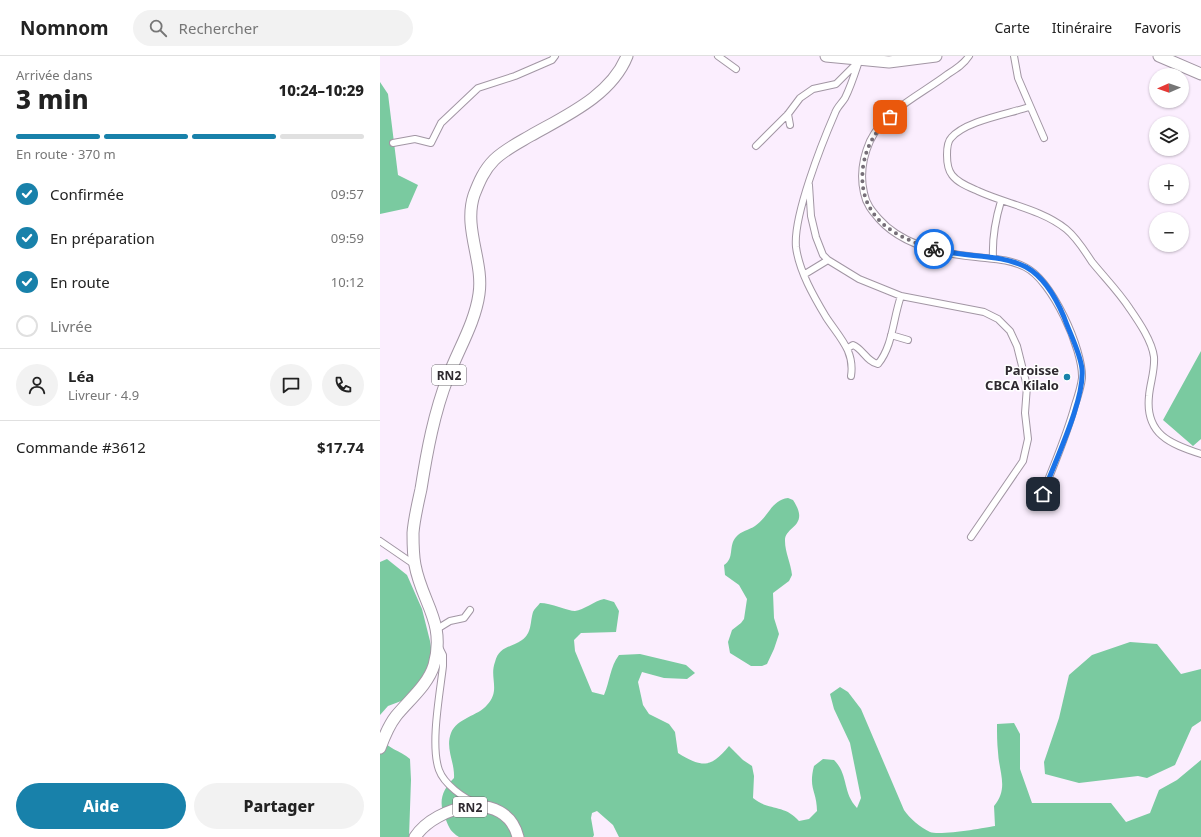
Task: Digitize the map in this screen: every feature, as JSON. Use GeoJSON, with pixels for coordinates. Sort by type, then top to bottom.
{"type":"FeatureCollection","features":[{"type":"Feature","properties":{"kind":"highway","name":"RN2"},"geometry":{"type":"LineString","coordinates":[[380,748],[395,717],[421,688],[434,668],[438,646],[437,629],[415,565],[413,532],[429,440],[448,377],[475,313],[479,293],[479,275],[471,227],[473,199],[480,179],[493,161],[510,147],[576,110],[606,87],[623,65],[627,56]]}},
{"type":"Feature","properties":{"kind":"highway"},"geometry":{"type":"LineString","coordinates":[[826,56],[859,61],[889,62],[936,56]]}},
{"type":"Feature","properties":{"kind":"highway"},"geometry":{"type":"LineString","coordinates":[[1159,56],[1201,74]]}},
{"type":"Feature","properties":{"kind":"highway","name":"RN2"},"geometry":{"type":"LineString","coordinates":[[415,837],[431,821],[454,810],[477,806],[492,807],[510,818],[518,837]]}},
{"type":"Feature","properties":{"kind":"street"},"geometry":{"type":"LineString","coordinates":[[393,143],[415,139],[431,143],[441,123],[478,88],[515,76],[552,60],[555,56]]}},
{"type":"Feature","properties":{"kind":"street"},"geometry":{"type":"LineString","coordinates":[[718,56],[736,69]]}},
{"type":"Feature","properties":{"kind":"street"},"geometry":{"type":"LineString","coordinates":[[969,56],[966,61],[942,79],[900,107],[880,127],[871,139],[865,154],[862,187],[865,200],[870,209],[884,226],[900,236],[938,250],[1014,262],[1027,268],[1038,276],[1047,286],[1061,310],[1082,368],[1080,389],[1068,429],[1043,494]]}},
{"type":"Feature","properties":{"kind":"street"},"geometry":{"type":"LineString","coordinates":[[1014,56],[1018,78],[1029,107],[1044,138]]}},
{"type":"Feature","properties":{"kind":"street"},"geometry":{"type":"LineString","coordinates":[[756,146],[788,114],[800,98],[813,89],[836,84],[859,61]]}},
{"type":"Feature","properties":{"kind":"street"},"geometry":{"type":"LineString","coordinates":[[851,376],[852,360],[848,348],[827,318],[805,274],[796,247],[796,230],[809,185],[836,111],[853,80],[859,61]]}},
{"type":"Feature","properties":{"kind":"street"},"geometry":{"type":"LineString","coordinates":[[1029,107],[976,124],[958,132],[949,139],[947,162],[952,175],[963,185],[1001,201],[1050,218],[1066,229],[1079,242],[1092,262],[1130,309],[1151,344],[1154,368],[1148,412],[1152,425],[1174,445],[1201,454]]}},
{"type":"Feature","properties":{"kind":"street"},"geometry":{"type":"LineString","coordinates":[[788,114],[790,125]]}},
{"type":"Feature","properties":{"kind":"street"},"geometry":{"type":"LineString","coordinates":[[809,185],[811,216],[816,237],[824,255],[828,260],[859,279],[901,296],[984,312],[998,319],[1010,331],[1023,366],[1027,386],[1025,413],[1028,439],[1023,462],[971,536]]}},
{"type":"Feature","properties":{"kind":"street"},"geometry":{"type":"LineString","coordinates":[[993,258],[992,239],[994,222],[1001,201]]}},
{"type":"Feature","properties":{"kind":"street"},"geometry":{"type":"LineString","coordinates":[[805,274],[828,260]]}},
{"type":"Feature","properties":{"kind":"street"},"geometry":{"type":"LineString","coordinates":[[848,348],[853,345],[856,346],[870,360],[878,364],[882,360],[891,335],[895,313],[901,296]]}},
{"type":"Feature","properties":{"kind":"street"},"geometry":{"type":"LineString","coordinates":[[891,335],[908,340]]}},
{"type":"Feature","properties":{"kind":"street"},"geometry":{"type":"LineString","coordinates":[[380,542],[415,565]]}},
{"type":"Feature","properties":{"kind":"street"},"geometry":{"type":"LineString","coordinates":[[437,629],[450,621],[464,618],[470,610]]}},
{"type":"Feature","properties":{"kind":"street"},"geometry":{"type":"LineString","coordinates":[[438,646],[443,655],[444,666],[436,735],[439,770],[452,787],[467,800],[492,807]]}},
{"type":"Feature","properties":{"kind":"green space"},"geometry":{"type":"Polygon","coordinates":[[[380,82],[388,94],[398,175],[418,185],[408,208],[380,214],[380,82]]]}},
{"type":"Feature","properties":{"kind":"green space"},"geometry":{"type":"Polygon","coordinates":[[[1201,351],[1201,439],[1193,446],[1163,420],[1201,351]]]}},
{"type":"Feature","properties":{"kind":"green space"},"geometry":{"type":"Polygon","coordinates":[[[788,498],[793,500],[798,509],[799,516],[798,521],[788,532],[785,541],[792,575],[789,581],[773,593],[774,618],[779,634],[774,649],[767,664],[762,666],[751,666],[730,653],[728,642],[732,630],[744,619],[747,599],[739,585],[725,575],[724,565],[731,555],[732,544],[736,537],[740,533],[759,523],[782,499],[788,498]]]}},
{"type":"Feature","properties":{"kind":"green space"},"geometry":{"type":"Polygon","coordinates":[[[387,559],[407,575],[422,609],[430,641],[434,668],[417,695],[388,706],[380,715],[380,562],[387,559]]]}},
{"type":"Feature","properties":{"kind":"green space"},"geometry":{"type":"Polygon","coordinates":[[[604,599],[614,602],[619,611],[616,632],[581,633],[574,640],[575,651],[592,692],[604,695],[612,669],[619,655],[640,654],[686,665],[695,673],[687,679],[664,678],[642,672],[638,682],[643,705],[649,714],[669,724],[675,732],[678,753],[686,758],[700,763],[711,762],[723,753],[729,746],[743,760],[752,766],[754,776],[753,798],[765,805],[788,812],[799,821],[809,819],[817,811],[817,804],[812,785],[812,774],[814,766],[823,759],[834,760],[839,766],[849,796],[857,808],[861,798],[850,743],[834,709],[830,694],[840,687],[848,692],[861,709],[904,810],[909,817],[930,832],[942,833],[995,826],[994,806],[999,799],[1002,787],[997,724],[1014,723],[1020,734],[1020,769],[1032,803],[1111,803],[1126,822],[1150,813],[1159,790],[1177,780],[1201,760],[1201,837],[619,837],[613,825],[597,811],[592,813],[591,818],[594,835],[593,837],[459,837],[449,828],[442,808],[442,798],[446,788],[454,778],[449,739],[454,728],[458,724],[483,709],[491,700],[494,689],[493,673],[499,653],[502,650],[518,643],[528,634],[533,612],[540,603],[575,611],[604,599]]]}},
{"type":"Feature","properties":{"kind":"green space"},"geometry":{"type":"Polygon","coordinates":[[[1130,642],[1157,644],[1181,674],[1201,669],[1201,721],[1192,727],[1175,765],[1147,778],[1138,776],[1079,783],[1045,774],[1044,762],[1059,718],[1069,675],[1092,655],[1130,642]]]}},
{"type":"Feature","properties":{"kind":"green space"},"geometry":{"type":"Polygon","coordinates":[[[380,737],[390,747],[410,759],[411,780],[409,837],[380,837],[380,737]]]}},
{"type":"Feature","properties":{"kind":"way so far"},"geometry":{"type":"LineString","coordinates":[[890,117],[871,139],[865,154],[862,172],[862,187],[865,200],[870,209],[884,226],[900,236],[934,249]]}},
{"type":"Feature","properties":{"kind":"place","name":"Paroisse CBCA Kilalo"},"geometry":{"type":"Point","coordinates":[1067,377]}},
{"type":"Feature","properties":{"kind":"route"},"geometry":{"type":"LineString","coordinates":[[934,249],[963,255],[1014,262],[1027,268],[1038,276],[1047,286],[1061,310],[1079,357],[1082,368],[1082,379],[1068,429],[1054,462],[1043,494]]}}]}
